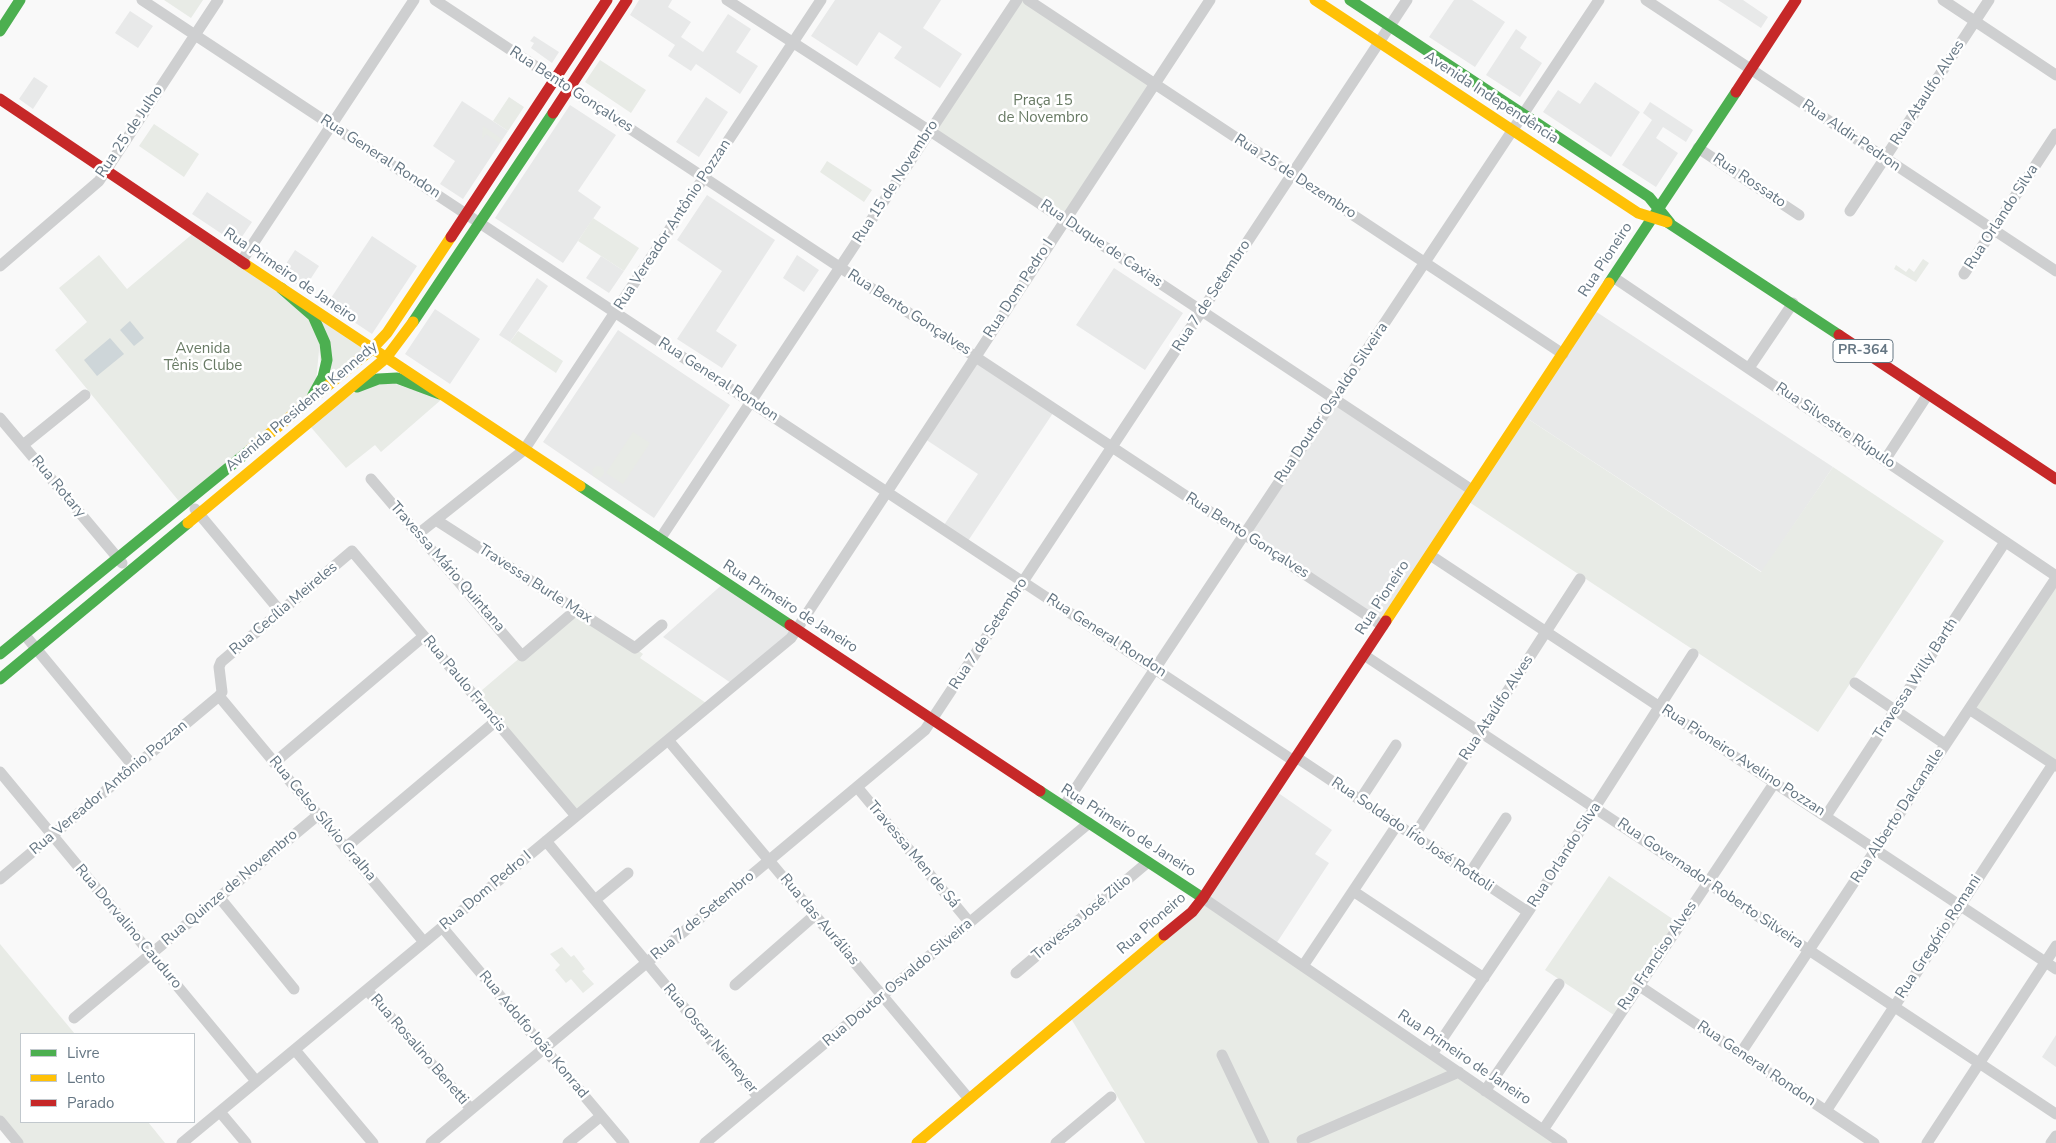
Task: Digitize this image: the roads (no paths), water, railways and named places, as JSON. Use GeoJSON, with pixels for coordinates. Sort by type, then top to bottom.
{"type":"FeatureCollection","features":[{"type":"Feature","properties":{"kind":"main road"},"geometry":{"type":"LineString","coordinates":[[0,31],[20,0]]}},
{"type":"Feature","properties":{"kind":"main road","name":"Avenida Presidente Kennedy"},"geometry":{"type":"LineString","coordinates":[[0,654],[372,349],[386,333],[607,0]]}},
{"type":"Feature","properties":{"kind":"main road","name":"Avenida Presidente Kennedy"},"geometry":{"type":"LineString","coordinates":[[0,679],[386,358],[398,344],[480,223],[627,0]]}},
{"type":"Feature","properties":{"kind":"main road","name":"Avenida Independência"},"geometry":{"type":"LineString","coordinates":[[1315,0],[1638,213],[1656,213],[1649,197],[1350,0]]}},
{"type":"Feature","properties":{"kind":"main road","name":"Rua Pioneiro"},"geometry":{"type":"LineString","coordinates":[[919,1142],[1185,918],[1203,898],[1796,0]]}},
{"type":"Feature","properties":{"kind":"main road","name":"Rua Primeiro de Janeiro"},"geometry":{"type":"LineString","coordinates":[[0,99],[372,349],[660,539],[794,634],[932,719],[1203,898]]}},
{"type":"Feature","properties":{"kind":"main road","name":"PR-364"},"geometry":{"type":"LineString","coordinates":[[1656,213],[2056,479]]}},
{"type":"Feature","properties":{"kind":"main road"},"geometry":{"type":"LineString","coordinates":[[281,288],[313,316],[325,343],[327,360],[323,377],[315,392],[302,408]]}},
{"type":"Feature","properties":{"kind":"main road"},"geometry":{"type":"LineString","coordinates":[[320,412],[359,386],[378,379],[397,378],[440,394]]}},
{"type":"Feature","properties":{"kind":"street","name":"Rua General Rondon"},"geometry":{"type":"LineString","coordinates":[[142,0],[1155,669],[1295,759]]}},
{"type":"Feature","properties":{"kind":"street","name":"Rua 25 de Julho"},"geometry":{"type":"LineString","coordinates":[[0,266],[99,181],[218,0]]}},
{"type":"Feature","properties":{"kind":"street"},"geometry":{"type":"LineString","coordinates":[[242,262],[414,0]]}},
{"type":"Feature","properties":{"kind":"street","name":"Rua Bento Gonçalves"},"geometry":{"type":"LineString","coordinates":[[435,0],[1383,626]]}},
{"type":"Feature","properties":{"kind":"street","name":"Rua Duque de Caxias"},"geometry":{"type":"LineString","coordinates":[[727,0],[792,44],[930,131],[1472,490]]}},
{"type":"Feature","properties":{"kind":"street","name":"Rua Vereador Antônio Pozzan"},"geometry":{"type":"LineString","coordinates":[[418,534],[524,450],[822,0]]}},
{"type":"Feature","properties":{"kind":"street","name":"Rua 15 de Novembro"},"geometry":{"type":"LineString","coordinates":[[660,539],[1016,0]]}},
{"type":"Feature","properties":{"kind":"street","name":"Rua 25 de Dezembro"},"geometry":{"type":"LineString","coordinates":[[1028,0],[1563,354]]}},
{"type":"Feature","properties":{"kind":"street","name":"Rua Dom Pedro I"},"geometry":{"type":"LineString","coordinates":[[182,1143],[794,634],[886,491],[1210,0]]}},
{"type":"Feature","properties":{"kind":"street","name":"Rua 7 de Setembro"},"geometry":{"type":"LineString","coordinates":[[431,1143],[925,730],[1407,0]]}},
{"type":"Feature","properties":{"kind":"street","name":"Rua Doutor Osvaldo Silveira"},"geometry":{"type":"LineString","coordinates":[[1064,806],[1599,0]]}},
{"type":"Feature","properties":{"kind":"street","name":"Rua Aldir Pedron"},"geometry":{"type":"LineString","coordinates":[[1646,0],[2056,271]]}},
{"type":"Feature","properties":{"kind":"street"},"geometry":{"type":"LineString","coordinates":[[1943,0],[2056,75]]}},
{"type":"Feature","properties":{"kind":"street","name":"Rua Ataulfo Alves"},"geometry":{"type":"LineString","coordinates":[[1850,211],[1989,0]]}},
{"type":"Feature","properties":{"kind":"street","name":"Rua Orlando Silva"},"geometry":{"type":"LineString","coordinates":[[1964,274],[2056,134]]}},
{"type":"Feature","properties":{"kind":"street","name":"Rua Rossato"},"geometry":{"type":"LineString","coordinates":[[1698,148],[1799,215]]}},
{"type":"Feature","properties":{"kind":"street","name":"Rua Silvestre Rúpulo"},"geometry":{"type":"LineString","coordinates":[[1613,277],[2056,577]]}},
{"type":"Feature","properties":{"kind":"street"},"geometry":{"type":"LineString","coordinates":[[1749,368],[1793,303]]}},
{"type":"Feature","properties":{"kind":"street"},"geometry":{"type":"LineString","coordinates":[[1884,460],[1928,394]]}},
{"type":"Feature","properties":{"kind":"street"},"geometry":{"type":"LineString","coordinates":[[23,445],[85,395]]}},
{"type":"Feature","properties":{"kind":"street","name":"Rua Rotary"},"geometry":{"type":"LineString","coordinates":[[0,418],[129,572]]}},
{"type":"Feature","properties":{"kind":"street","name":"Travessa Mário Quintana"},"geometry":{"type":"LineString","coordinates":[[372,479],[522,656],[576,610]]}},
{"type":"Feature","properties":{"kind":"street"},"geometry":{"type":"LineString","coordinates":[[188,500],[280,611]]}},
{"type":"Feature","properties":{"kind":"street","name":"Travessa Burle Max"},"geometry":{"type":"LineString","coordinates":[[436,520],[634,648],[662,624]]}},
{"type":"Feature","properties":{"kind":"street","name":"Travessa Willy Barth"},"geometry":{"type":"LineString","coordinates":[[1826,816],[2006,542]]}},
{"type":"Feature","properties":{"kind":"street","name":"Rua Cecília Meireles"},"geometry":{"type":"LineString","coordinates":[[219,696],[222,692],[220,662],[352,551]]}},
{"type":"Feature","properties":{"kind":"street","name":"Rua Paulo Francis"},"geometry":{"type":"LineString","coordinates":[[352,551],[576,816]]}},
{"type":"Feature","properties":{"kind":"street","name":"Rua Pioneiro Avelino Pozzan"},"geometry":{"type":"LineString","coordinates":[[1430,555],[2056,969]]}},
{"type":"Feature","properties":{"kind":"street","name":"Rua Alberto Dalcanalle"},"geometry":{"type":"LineString","coordinates":[[1740,1054],[2056,577]]}},
{"type":"Feature","properties":{"kind":"street","name":"Rua Ataúlfo Alves"},"geometry":{"type":"LineString","coordinates":[[1414,836],[1580,579]]}},
{"type":"Feature","properties":{"kind":"street"},"geometry":{"type":"LineString","coordinates":[[24,634],[134,767]]}},
{"type":"Feature","properties":{"kind":"street"},"geometry":{"type":"LineString","coordinates":[[274,763],[424,636]]}},
{"type":"Feature","properties":{"kind":"street","name":"Rua Orlando Silva"},"geometry":{"type":"LineString","coordinates":[[1432,1054],[1528,912],[1693,654]]}},
{"type":"Feature","properties":{"kind":"street","name":"Rua Governador Roberto Silveira"},"geometry":{"type":"LineString","coordinates":[[1364,655],[2056,1114]]}},
{"type":"Feature","properties":{"kind":"street"},"geometry":{"type":"LineString","coordinates":[[1855,683],[1945,744]]}},
{"type":"Feature","properties":{"kind":"street","name":"Rua Vereador Antônio Pozzan"},"geometry":{"type":"LineString","coordinates":[[0,879],[219,696]]}},
{"type":"Feature","properties":{"kind":"street","name":"Rua Celso Sílvio Gralha"},"geometry":{"type":"LineString","coordinates":[[219,696],[424,942]]}},
{"type":"Feature","properties":{"kind":"street"},"geometry":{"type":"LineString","coordinates":[[1968,709],[2054,765]]}},
{"type":"Feature","properties":{"kind":"street"},"geometry":{"type":"LineString","coordinates":[[345,848],[496,721]]}},
{"type":"Feature","properties":{"kind":"street","name":"Rua das Aurálias"},"geometry":{"type":"LineString","coordinates":[[668,740],[969,1099]]}},
{"type":"Feature","properties":{"kind":"street"},"geometry":{"type":"LineString","coordinates":[[1360,800],[1396,744]]}},
{"type":"Feature","properties":{"kind":"street","name":"Rua Soldado Írio José Rottoli"},"geometry":{"type":"LineString","coordinates":[[1295,759],[1528,912]]}},
{"type":"Feature","properties":{"kind":"street","name":"Rua Gregório Romani"},"geometry":{"type":"LineString","coordinates":[[1826,1111],[2054,765]]}},
{"type":"Feature","properties":{"kind":"street","name":"Rua Dorvalino Cauduro"},"geometry":{"type":"LineString","coordinates":[[0,772],[256,1081]]}},
{"type":"Feature","properties":{"kind":"street","name":"Rua Franciso Alves"},"geometry":{"type":"LineString","coordinates":[[1543,1130],[1775,782]]}},
{"type":"Feature","properties":{"kind":"street","name":"Travessa Men de Sá"},"geometry":{"type":"LineString","coordinates":[[857,787],[970,923]]}},
{"type":"Feature","properties":{"kind":"street","name":"Rua Quinze de Novembro"},"geometry":{"type":"LineString","coordinates":[[74,1018],[318,815]]}},
{"type":"Feature","properties":{"kind":"street"},"geometry":{"type":"LineString","coordinates":[[1470,873],[1506,818]]}},
{"type":"Feature","properties":{"kind":"street","name":"Rua Doutor Osvaldo Silveira"},"geometry":{"type":"LineString","coordinates":[[706,1143],[1090,823]]}},
{"type":"Feature","properties":{"kind":"street"},"geometry":{"type":"LineString","coordinates":[[1303,966],[1397,825]]}},
{"type":"Feature","properties":{"kind":"street","name":"Rua Oscar Niemeyer"},"geometry":{"type":"LineString","coordinates":[[546,841],[759,1098]]}},
{"type":"Feature","properties":{"kind":"street","name":"Travessa José Zilio"},"geometry":{"type":"LineString","coordinates":[[1016,973],[1148,862]]}},
{"type":"Feature","properties":{"kind":"street"},"geometry":{"type":"LineString","coordinates":[[595,900],[628,874]]}},
{"type":"Feature","properties":{"kind":"street"},"geometry":{"type":"LineString","coordinates":[[1353,891],[1484,978]]}},
{"type":"Feature","properties":{"kind":"street"},"geometry":{"type":"LineString","coordinates":[[219,897],[294,989]]}},
{"type":"Feature","properties":{"kind":"street","name":"Rua Primeiro de Janeiro"},"geometry":{"type":"LineString","coordinates":[[1203,898],[1562,1143]]}},
{"type":"Feature","properties":{"kind":"street"},"geometry":{"type":"LineString","coordinates":[[735,985],[815,915]]}},
{"type":"Feature","properties":{"kind":"street","name":"Rua Adolfo João Konrad"},"geometry":{"type":"LineString","coordinates":[[442,927],[624,1143]]}},
{"type":"Feature","properties":{"kind":"street"},"geometry":{"type":"LineString","coordinates":[[1927,1143],[2056,946]]}},
{"type":"Feature","properties":{"kind":"street"},"geometry":{"type":"LineString","coordinates":[[1485,1091],[1559,984]]}},
{"type":"Feature","properties":{"kind":"street","name":"Rua General Rondon"},"geometry":{"type":"LineString","coordinates":[[1638,985],[1874,1143]]}},
{"type":"Feature","properties":{"kind":"street","name":"Rua Rosalino Benetti"},"geometry":{"type":"LineString","coordinates":[[367,990],[471,1109]]}},
{"type":"Feature","properties":{"kind":"street"},"geometry":{"type":"LineString","coordinates":[[295,1050],[373,1143]]}},
{"type":"Feature","properties":{"kind":"street"},"geometry":{"type":"LineString","coordinates":[[1222,1055],[1264,1143]]}},
{"type":"Feature","properties":{"kind":"street"},"geometry":{"type":"LineString","coordinates":[[1300,1142],[1459,1072]]}},
{"type":"Feature","properties":{"kind":"street"},"geometry":{"type":"LineString","coordinates":[[1056,1143],[1111,1096]]}},
{"type":"Feature","properties":{"kind":"street"},"geometry":{"type":"LineString","coordinates":[[220,1112],[246,1143]]}},
{"type":"Feature","properties":{"kind":"street"},"geometry":{"type":"LineString","coordinates":[[568,1143],[601,1116]]}},
{"type":"Feature","properties":{"kind":"street"},"geometry":{"type":"LineString","coordinates":[[0,1121],[18,1143]]}},
{"type":"Feature","properties":{"kind":"street"},"geometry":{"type":"LineString","coordinates":[[2052,1143],[2056,1136]]}},
{"type":"Feature","properties":{"kind":"park label","name":"Praça 15 de Novembro"},"geometry":{"type":"Point","coordinates":[1043,110]}},
{"type":"Feature","properties":{"kind":"park label","name":"Avenida Tênis Clube"},"geometry":{"type":"Point","coordinates":[203,358]}}]}
